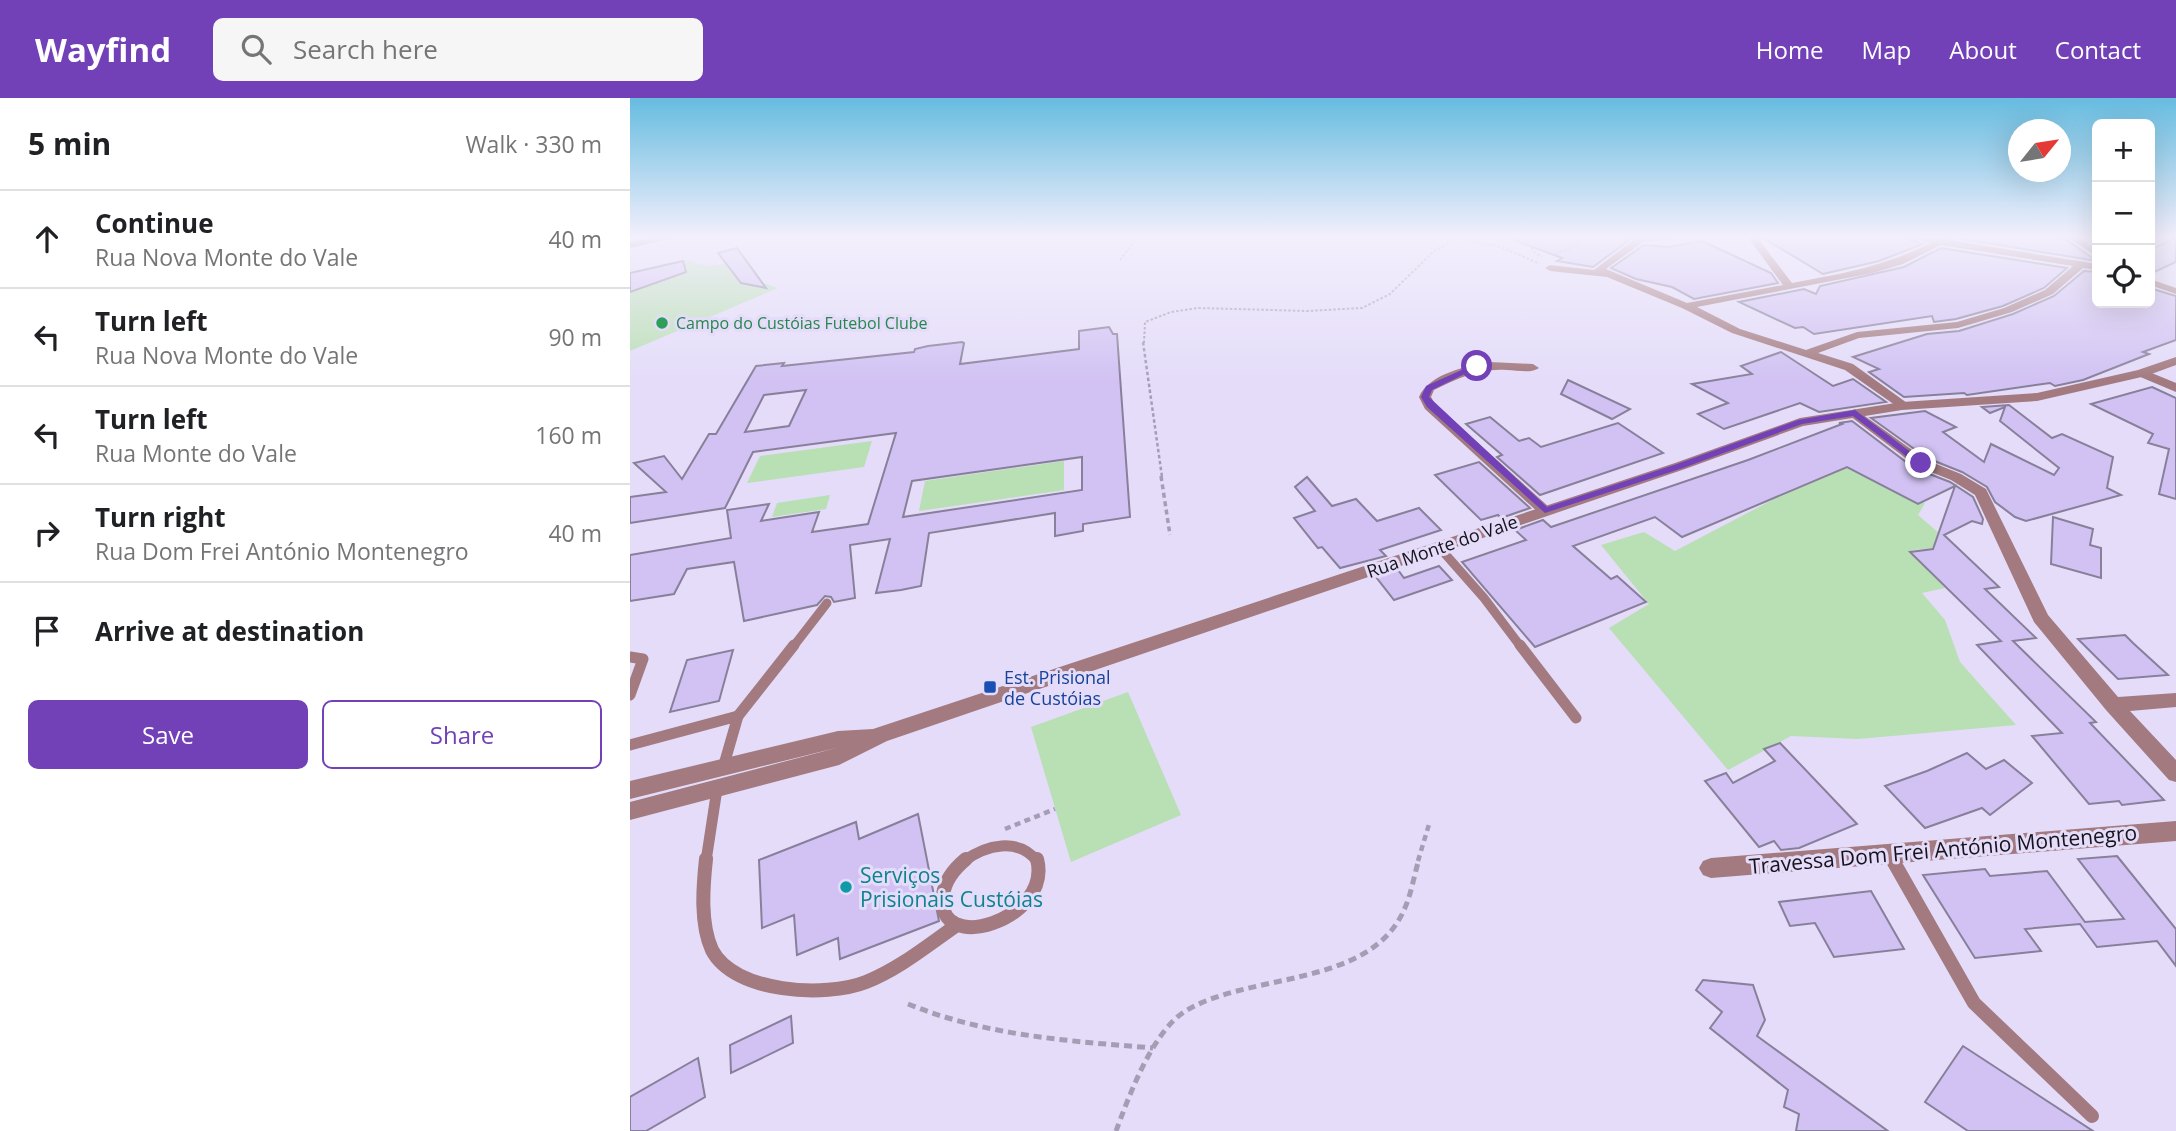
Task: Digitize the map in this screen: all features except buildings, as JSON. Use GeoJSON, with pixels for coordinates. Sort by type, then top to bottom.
{"type":"FeatureCollection","features":[{"type":"Feature","properties":{"kind":"street"},"geometry":{"type":"LineString","coordinates":[[1634,284],[1736,331],[1849,366],[1902,406]]}},
{"type":"Feature","properties":{"kind":"street"},"geometry":{"type":"LineString","coordinates":[[1686,306],[1803,284]]}},
{"type":"Feature","properties":{"kind":"street"},"geometry":{"type":"LineString","coordinates":[[1808,353],[1857,335],[1958,325],[2008,310],[2049,292],[2058,284]]}},
{"type":"Feature","properties":{"kind":"street"},"geometry":{"type":"LineString","coordinates":[[2156,284],[2176,291]]}},
{"type":"Feature","properties":{"kind":"street","name":"Rua Monte do Vale"},"geometry":{"type":"LineString","coordinates":[[630,811],[839,757],[880,735],[1680,466],[1801,422],[1902,406],[2037,397],[2142,373],[2176,361]]}},
{"type":"Feature","properties":{"kind":"street"},"geometry":{"type":"LineString","coordinates":[[1533,368],[1493,364],[1477,366],[1429,388],[1425,397],[1545,510]]}},
{"type":"Feature","properties":{"kind":"street"},"geometry":{"type":"LineString","coordinates":[[2142,373],[2176,388]]}},
{"type":"Feature","properties":{"kind":"street"},"geometry":{"type":"LineString","coordinates":[[1855,413],[1921,463],[1956,477],[1982,492],[2040,618],[2176,775]]}},
{"type":"Feature","properties":{"kind":"street"},"geometry":{"type":"LineString","coordinates":[[2113,705],[2176,700]]}},
{"type":"Feature","properties":{"kind":"street","name":"Rua Monte do Vale"},"geometry":{"type":"LineString","coordinates":[[630,790],[838,739],[880,735]]}},
{"type":"Feature","properties":{"kind":"street"},"geometry":{"type":"LineString","coordinates":[[717,789],[723,768]]}},
{"type":"Feature","properties":{"kind":"street","name":"Travessa Dom Frei António Montenegro"},"geometry":{"type":"LineString","coordinates":[[1711,868],[2176,831]]}},
{"type":"Feature","properties":{"kind":"lane"},"geometry":{"type":"LineString","coordinates":[[1439,547],[1484,598],[1576,718]]}},
{"type":"Feature","properties":{"kind":"lane"},"geometry":{"type":"LineString","coordinates":[[723,768],[738,716],[827,603]]}},
{"type":"Feature","properties":{"kind":"lane"},"geometry":{"type":"LineString","coordinates":[[630,657],[643,659],[630,695]]}},
{"type":"Feature","properties":{"kind":"lane"},"geometry":{"type":"LineString","coordinates":[[630,745],[738,716]]}},
{"type":"Feature","properties":{"kind":"lane"},"geometry":{"type":"LineString","coordinates":[[717,789],[707,843],[704,901],[712,950],[727,970],[762,985],[811,989],[850,988],[884,972],[957,925]]}},
{"type":"Feature","properties":{"kind":"lane"},"geometry":{"type":"LineString","coordinates":[[1010,845],[1029,851],[1037,859],[1040,871],[1038,885],[1019,911],[1004,921],[971,929],[957,925],[946,917],[942,905],[948,878],[958,866],[987,848],[1010,845]]}},
{"type":"Feature","properties":{"kind":"lane"},"geometry":{"type":"LineString","coordinates":[[1889,854],[1974,1003],[2092,1116]]}},
{"type":"Feature","properties":{"kind":"path"},"geometry":{"type":"LineString","coordinates":[[1170,535],[1146,372],[1143,336],[1145,323],[1174,310],[1193,308],[1294,310],[1363,307],[1389,297],[1402,284]]}},
{"type":"Feature","properties":{"kind":"path"},"geometry":{"type":"LineString","coordinates":[[987,848],[1001,831],[1055,809]]}},
{"type":"Feature","properties":{"kind":"path"},"geometry":{"type":"LineString","coordinates":[[1116,1131],[1153,1048],[1182,1012],[1238,992],[1306,975],[1350,959],[1380,941],[1403,913],[1430,821]]}},
{"type":"Feature","properties":{"kind":"path"},"geometry":{"type":"LineString","coordinates":[[908,1004],[937,1018],[1037,1038],[1153,1048]]}},
{"type":"Feature","properties":{"kind":"green space","name":"Campo do Custóias Futebol Clube"},"geometry":{"type":"Polygon","coordinates":[[[630,284],[767,284],[778,288],[630,351],[630,284]]]}},
{"type":"Feature","properties":{"kind":"green space"},"geometry":{"type":"Polygon","coordinates":[[[872,441],[864,467],[747,483],[760,456],[872,441]]]}},
{"type":"Feature","properties":{"kind":"green space"},"geometry":{"type":"Polygon","coordinates":[[[1064,461],[1064,490],[919,511],[925,481],[1064,461]]]}},
{"type":"Feature","properties":{"kind":"green space"},"geometry":{"type":"Polygon","coordinates":[[[1839,465],[1925,503],[1918,515],[1954,546],[1912,550],[1945,588],[1922,593],[1945,620],[1960,662],[2016,725],[1858,739],[1791,736],[1728,770],[1609,628],[1649,604],[1601,545],[1644,532],[1675,551],[1839,465]]]}},
{"type":"Feature","properties":{"kind":"green space"},"geometry":{"type":"Polygon","coordinates":[[[830,495],[826,509],[772,517],[777,503],[830,495]]]}},
{"type":"Feature","properties":{"kind":"green space"},"geometry":{"type":"Polygon","coordinates":[[[1128,692],[1181,815],[1071,862],[1031,727],[1128,692]]]}},
{"type":"Feature","properties":{"kind":"place","name":"Campo do Custóias Futebol Clube"},"geometry":{"type":"Point","coordinates":[662,323]}},
{"type":"Feature","properties":{"kind":"place","name":"Est. Prisional de Custóias"},"geometry":{"type":"Point","coordinates":[990,687]}},
{"type":"Feature","properties":{"kind":"place","name":"Serviços Prisionais Custóias"},"geometry":{"type":"Point","coordinates":[846,887]}},
{"type":"Feature","properties":{"kind":"route"},"geometry":{"type":"LineString","coordinates":[[1477,366],[1429,388],[1425,397],[1430,405],[1545,510],[1680,466],[1801,422],[1855,413],[1921,463]]}}]}
